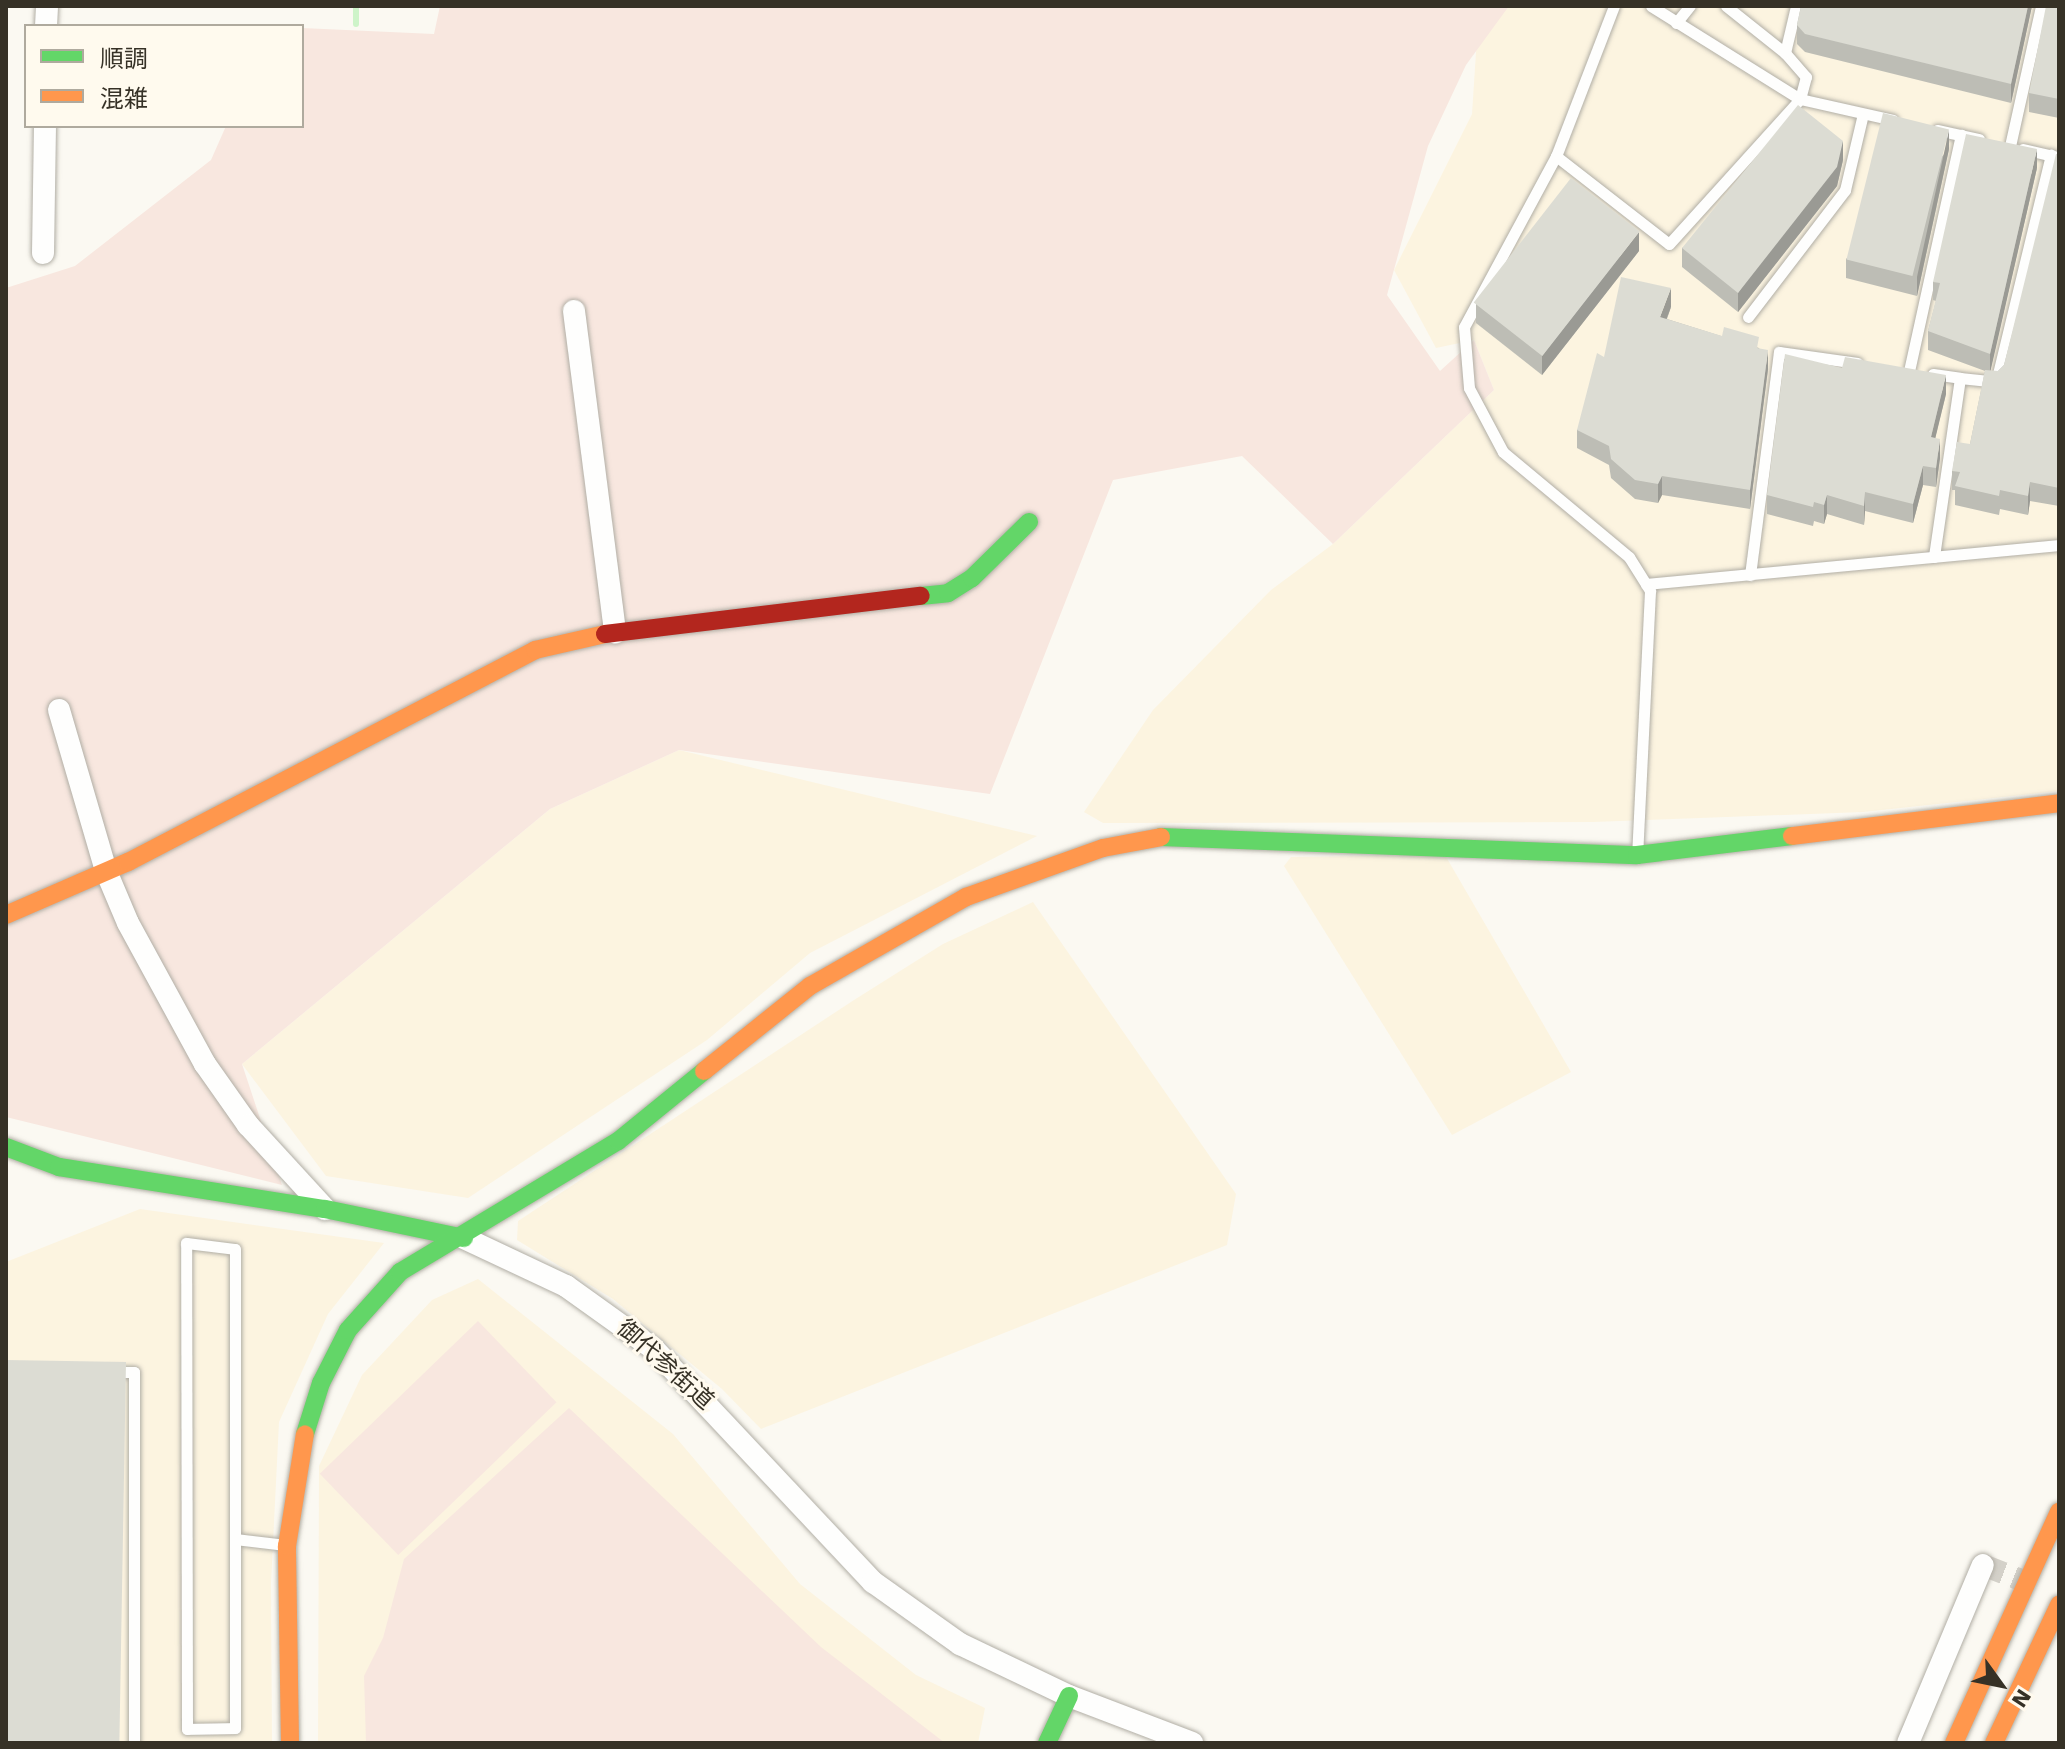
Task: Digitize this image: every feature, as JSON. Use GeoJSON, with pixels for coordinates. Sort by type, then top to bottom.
{"type":"FeatureCollection","features":[{"type":"Feature","properties":{"kind":"main road"},"geometry":{"type":"LineString","coordinates":[[6,915],[106,871],[535,650],[615,632],[948,593],[972,578],[1029,522]]}},
{"type":"Feature","properties":{"kind":"main road"},"geometry":{"type":"LineString","coordinates":[[290,1743],[287,1546],[304,1436],[321,1383],[348,1330],[400,1272],[464,1238],[618,1141],[810,986],[966,897],[1103,848],[1175,834],[1637,855],[2059,803]]}},
{"type":"Feature","properties":{"kind":"main road","name":"御代参街道"},"geometry":{"type":"LineString","coordinates":[[6,1147],[59,1167],[325,1209],[464,1238]]}},
{"type":"Feature","properties":{"kind":"main road"},"geometry":{"type":"LineString","coordinates":[[1954,1743],[2059,1512]]}},
{"type":"Feature","properties":{"kind":"main road"},"geometry":{"type":"LineString","coordinates":[[1994,1743],[2059,1605]]}},
{"type":"Feature","properties":{"kind":"main road"},"geometry":{"type":"LineString","coordinates":[[1047,1743],[1069,1696]]}},
{"type":"Feature","properties":{"kind":"street"},"geometry":{"type":"LineString","coordinates":[[43,253],[45,128]]}},
{"type":"Feature","properties":{"kind":"street"},"geometry":{"type":"LineString","coordinates":[[574,311],[615,632]]}},
{"type":"Feature","properties":{"kind":"street"},"geometry":{"type":"LineString","coordinates":[[59,710],[106,871],[205,1064],[248,1125],[325,1209]]}},
{"type":"Feature","properties":{"kind":"street","name":"御代参街道"},"geometry":{"type":"LineString","coordinates":[[464,1238],[566,1286],[654,1349],[873,1582],[960,1644],[1069,1696],[1192,1743]]}},
{"type":"Feature","properties":{"kind":"street"},"geometry":{"type":"LineString","coordinates":[[1908,1743],[1983,1565]]}},
{"type":"Feature","properties":{"kind":"lane"},"geometry":{"type":"LineString","coordinates":[[1614,6],[1556,156],[1464,327],[1469,388],[1503,452],[1629,557],[1650,591],[1637,855]]}},
{"type":"Feature","properties":{"kind":"lane"},"geometry":{"type":"LineString","coordinates":[[1651,6],[1800,99],[1902,122]]}},
{"type":"Feature","properties":{"kind":"lane"},"geometry":{"type":"LineString","coordinates":[[1676,23],[1690,6]]}},
{"type":"Feature","properties":{"kind":"lane"},"geometry":{"type":"LineString","coordinates":[[1556,156],[1669,244],[1800,99],[1806,77],[1785,53],[1726,6]]}},
{"type":"Feature","properties":{"kind":"lane"},"geometry":{"type":"LineString","coordinates":[[1785,53],[1796,6]]}},
{"type":"Feature","properties":{"kind":"lane"},"geometry":{"type":"LineString","coordinates":[[2010,146],[2041,6]]}},
{"type":"Feature","properties":{"kind":"lane"},"geometry":{"type":"LineString","coordinates":[[1748,317],[1845,190],[1853,172],[1863,114]]}},
{"type":"Feature","properties":{"kind":"lane"},"geometry":{"type":"LineString","coordinates":[[1894,369],[1996,382],[2055,156],[1917,126]]}},
{"type":"Feature","properties":{"kind":"lane"},"geometry":{"type":"LineString","coordinates":[[1909,371],[1961,135]]}},
{"type":"Feature","properties":{"kind":"lane"},"geometry":{"type":"LineString","coordinates":[[1750,575],[1779,352],[1865,365]]}},
{"type":"Feature","properties":{"kind":"lane"},"geometry":{"type":"LineString","coordinates":[[1934,557],[1960,378]]}},
{"type":"Feature","properties":{"kind":"lane"},"geometry":{"type":"LineString","coordinates":[[1646,584],[2059,545]]}},
{"type":"Feature","properties":{"kind":"lane"},"geometry":{"type":"LineString","coordinates":[[186,1243],[235,1249],[235,1539],[235,1728],[187,1729],[186,1243]]}},
{"type":"Feature","properties":{"kind":"lane"},"geometry":{"type":"LineString","coordinates":[[103,1372],[134,1372],[134,1743]]}},
{"type":"Feature","properties":{"kind":"lane"},"geometry":{"type":"LineString","coordinates":[[235,1539],[287,1546]]}},
{"type":"Feature","properties":{"kind":"shaded area"},"geometry":{"type":"Polygon","coordinates":[[[440,6],[1509,6],[1466,65],[1428,146],[1387,295],[1440,371],[1474,340],[1494,390],[1333,544],[1242,456],[1113,480],[990,794],[679,750],[550,809],[242,1064],[282,1185],[6,1117],[6,288],[75,266],[211,160],[225,128],[304,128],[304,28],[434,34],[440,6]]]}},
{"type":"Feature","properties":{"kind":"shaded area"},"geometry":{"type":"Polygon","coordinates":[[[1479,6],[2059,6],[2059,791],[1863,812],[1593,822],[1103,823],[1084,812],[1153,710],[1271,590],[1333,544],[1494,390],[1474,340],[1436,348],[1394,270],[1472,114],[1479,6]]]}},
{"type":"Feature","properties":{"kind":"shaded area"},"geometry":{"type":"Polygon","coordinates":[[[679,750],[1037,836],[810,953],[707,1040],[468,1198],[326,1176],[242,1064],[550,809],[679,750]]]}},
{"type":"Feature","properties":{"kind":"shaded area"},"geometry":{"type":"Polygon","coordinates":[[[1445,855],[1571,1072],[1452,1135],[1284,866],[1291,857],[1445,855]]]}},
{"type":"Feature","properties":{"kind":"shaded area"},"geometry":{"type":"Polygon","coordinates":[[[1033,902],[1236,1194],[1227,1245],[761,1429],[722,1389],[613,1299],[517,1240],[518,1221],[854,1000],[943,944],[1033,902]]]}},
{"type":"Feature","properties":{"kind":"shaded area"},"geometry":{"type":"Polygon","coordinates":[[[140,1209],[384,1243],[328,1314],[279,1422],[271,1583],[272,1743],[6,1743],[6,1262],[140,1209]]]}},
{"type":"Feature","properties":{"kind":"shaded area"},"geometry":{"type":"Polygon","coordinates":[[[478,1279],[673,1434],[800,1584],[916,1675],[985,1708],[978,1743],[318,1743],[319,1466],[362,1375],[432,1300],[478,1279]]]}},
{"type":"Feature","properties":{"kind":"shaded area"},"geometry":{"type":"Polygon","coordinates":[[[478,1321],[556,1402],[398,1555],[320,1474],[478,1321]]]}},
{"type":"Feature","properties":{"kind":"shaded area"},"geometry":{"type":"Polygon","coordinates":[[[569,1408],[821,1647],[945,1743],[366,1743],[364,1676],[383,1638],[404,1559],[569,1408]]]}},
{"type":"Feature","properties":{"kind":"building"},"geometry":{"type":"Polygon","coordinates":[[[1801,6],[2028,6],[2011,84],[1805,34],[1797,25],[1801,6]]]}},
{"type":"Feature","properties":{"kind":"building"},"geometry":{"type":"Polygon","coordinates":[[[2046,6],[2059,6],[2059,99],[2029,93],[2046,6]]]}},
{"type":"Feature","properties":{"kind":"building"},"geometry":{"type":"Polygon","coordinates":[[[1798,105],[1843,141],[1837,167],[1738,293],[1682,248],[1798,105]]]}},
{"type":"Feature","properties":{"kind":"building"},"geometry":{"type":"Polygon","coordinates":[[[1883,113],[1949,129],[1912,276],[1846,260],[1883,113]]]}},
{"type":"Feature","properties":{"kind":"building"},"geometry":{"type":"Polygon","coordinates":[[[1966,134],[2037,149],[1990,354],[1928,331],[1940,283],[1933,282],[1966,134]]]}},
{"type":"Feature","properties":{"kind":"building"},"geometry":{"type":"Polygon","coordinates":[[[2056,154],[2059,154],[2059,488],[2030,482],[2028,496],[2000,490],[1999,496],[1955,486],[1960,472],[1952,471],[1957,442],[1970,444],[1985,370],[1998,371],[2004,365],[2056,154]]]}},
{"type":"Feature","properties":{"kind":"building"},"geometry":{"type":"Polygon","coordinates":[[[1571,178],[1640,232],[1542,356],[1474,303],[1571,178]]]}},
{"type":"Feature","properties":{"kind":"building"},"geometry":{"type":"Polygon","coordinates":[[[1621,277],[1671,288],[1660,317],[1722,336],[1724,327],[1759,337],[1757,348],[1768,350],[1750,490],[1662,476],[1658,484],[1635,480],[1611,459],[1609,446],[1577,430],[1597,353],[1604,357],[1621,277]]]}},
{"type":"Feature","properties":{"kind":"building"},"geometry":{"type":"Polygon","coordinates":[[[1785,354],[1842,368],[1845,357],[1946,375],[1931,437],[1940,439],[1936,468],[1923,466],[1913,504],[1865,492],[1864,506],[1827,495],[1824,505],[1814,502],[1813,507],[1767,495],[1785,354]]]}},
{"type":"Feature","properties":{"kind":"building"},"geometry":{"type":"Polygon","coordinates":[[[6,1360],[126,1362],[119,1743],[6,1741],[6,1360]]]}},
{"type":"Feature","properties":{"kind":"waterway"},"geometry":{"type":"LineString","coordinates":[[356,6],[356,24]]}},
{"type":"Feature","properties":{"kind":"tunnel"},"geometry":{"type":"LineString","coordinates":[[1983,1565],[2036,1586]]}},
{"type":"Feature","properties":{"kind":"traffic: fast"},"geometry":{"type":"LineString","coordinates":[[921,596],[948,593],[972,578],[1029,522]]}},
{"type":"Feature","properties":{"kind":"traffic: fast"},"geometry":{"type":"LineString","coordinates":[[1161,837],[1637,855],[1792,836]]}},
{"type":"Feature","properties":{"kind":"traffic: fast"},"geometry":{"type":"LineString","coordinates":[[305,1434],[321,1383],[348,1330],[400,1272],[618,1141],[704,1071]]}},
{"type":"Feature","properties":{"kind":"traffic: fast"},"geometry":{"type":"LineString","coordinates":[[6,1147],[59,1167],[325,1209],[464,1238]]}},
{"type":"Feature","properties":{"kind":"traffic: fast"},"geometry":{"type":"LineString","coordinates":[[1047,1743],[1069,1696]]}},
{"type":"Feature","properties":{"kind":"traffic: slow"},"geometry":{"type":"LineString","coordinates":[[6,915],[128,862],[535,650],[605,634]]}},
{"type":"Feature","properties":{"kind":"traffic: slow"},"geometry":{"type":"LineString","coordinates":[[1792,836],[2059,803]]}},
{"type":"Feature","properties":{"kind":"traffic: slow"},"geometry":{"type":"LineString","coordinates":[[704,1071],[810,986],[966,897],[1103,848],[1161,837]]}},
{"type":"Feature","properties":{"kind":"traffic: slow"},"geometry":{"type":"LineString","coordinates":[[290,1743],[287,1546],[305,1434]]}},
{"type":"Feature","properties":{"kind":"traffic: slow"},"geometry":{"type":"LineString","coordinates":[[1954,1743],[2059,1512]]}},
{"type":"Feature","properties":{"kind":"traffic: slow"},"geometry":{"type":"LineString","coordinates":[[1994,1743],[2059,1605]]}},
{"type":"Feature","properties":{"kind":"traffic: jam"},"geometry":{"type":"LineString","coordinates":[[605,634],[921,596]]}}]}
